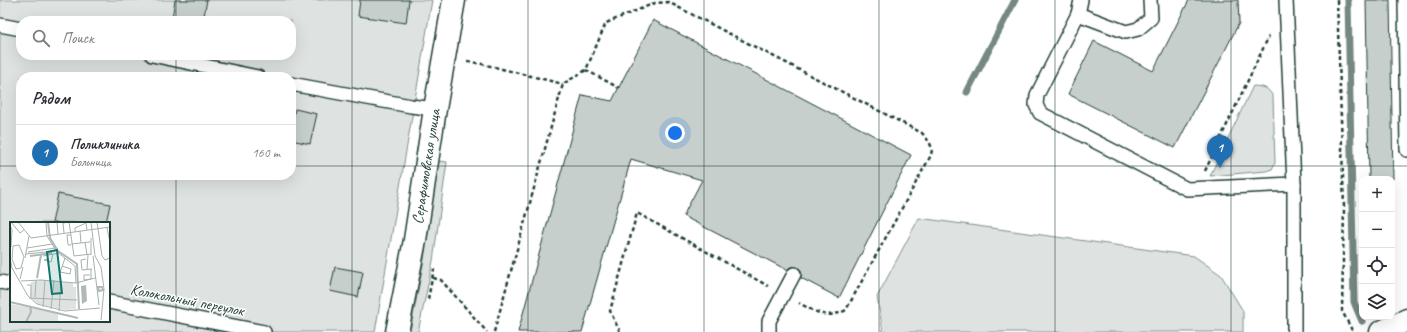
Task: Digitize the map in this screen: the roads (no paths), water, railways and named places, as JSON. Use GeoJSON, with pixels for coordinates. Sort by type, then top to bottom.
{"type":"FeatureCollection","features":[{"type":"Feature","properties":{"kind":"street","name":"Серафимовская улица"},"geometry":{"type":"LineString","coordinates":[[397,332],[415,240],[435,109],[454,0]]}},
{"type":"Feature","properties":{"kind":"street"},"geometry":{"type":"LineString","coordinates":[[1382,332],[1407,320]]}},
{"type":"Feature","properties":{"kind":"lane"},"geometry":{"type":"LineString","coordinates":[[1081,0],[1078,14],[1037,95],[1036,105],[1040,113],[1187,188],[1294,184]]}},
{"type":"Feature","properties":{"kind":"lane"},"geometry":{"type":"LineString","coordinates":[[1078,14],[1126,32],[1138,29],[1151,18],[1150,0]]}},
{"type":"Feature","properties":{"kind":"lane"},"geometry":{"type":"LineString","coordinates":[[1286,0],[1294,184],[1294,332]]}},
{"type":"Feature","properties":{"kind":"lane"},"geometry":{"type":"LineString","coordinates":[[1405,0],[1407,150]]}},
{"type":"Feature","properties":{"kind":"lane"},"geometry":{"type":"LineString","coordinates":[[0,25],[16,28]]}},
{"type":"Feature","properties":{"kind":"lane"},"geometry":{"type":"LineString","coordinates":[[176,60],[234,72]]}},
{"type":"Feature","properties":{"kind":"lane"},"geometry":{"type":"LineString","coordinates":[[296,85],[435,109]]}},
{"type":"Feature","properties":{"kind":"lane"},"geometry":{"type":"LineString","coordinates":[[769,332],[769,321],[794,274]]}},
{"type":"Feature","properties":{"kind":"lane"},"geometry":{"type":"LineString","coordinates":[[0,282],[10,284]]}},
{"type":"Feature","properties":{"kind":"lane","name":"Колокольный переулок"},"geometry":{"type":"LineString","coordinates":[[110,302],[262,331]]}},
{"type":"Feature","properties":{"kind":"waterway"},"geometry":{"type":"LineString","coordinates":[[967,92],[1015,0]]}},
{"type":"Feature","properties":{"kind":"waterway"},"geometry":{"type":"LineString","coordinates":[[1348,0],[1354,302],[1362,321]]}},
{"type":"Feature","properties":{"kind":"place","name":"Поликлиника"},"geometry":{"type":"Point","coordinates":[1220,168]}}]}
